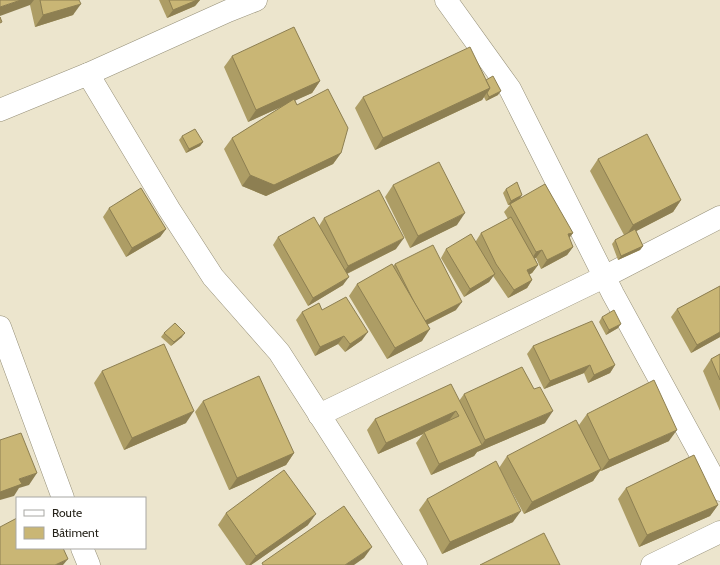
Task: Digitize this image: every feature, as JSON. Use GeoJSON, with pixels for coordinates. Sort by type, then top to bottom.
{"type":"FeatureCollection","features":[{"type":"Feature","properties":{"kind":"street"},"geometry":{"type":"LineString","coordinates":[[0,110],[88,74],[228,10],[256,0]]}},
{"type":"Feature","properties":{"kind":"street"},"geometry":{"type":"LineString","coordinates":[[446,0],[510,89],[604,277],[720,490]]}},
{"type":"Feature","properties":{"kind":"street"},"geometry":{"type":"LineString","coordinates":[[88,74],[169,209],[213,277],[279,352],[416,565]]}},
{"type":"Feature","properties":{"kind":"street"},"geometry":{"type":"LineString","coordinates":[[319,415],[604,277],[720,217]]}},
{"type":"Feature","properties":{"kind":"street"},"geometry":{"type":"LineString","coordinates":[[0,327],[63,497]]}},
{"type":"Feature","properties":{"kind":"street"},"geometry":{"type":"LineString","coordinates":[[652,565],[720,532]]}},
{"type":"Feature","properties":{"kind":"street"},"geometry":{"type":"LineString","coordinates":[[82,549],[89,565]]}},
{"type":"Feature","properties":{"kind":"building"},"geometry":{"type":"Polygon","coordinates":[[[0,0],[21,0],[0,7],[0,0]]]}},
{"type":"Feature","properties":{"kind":"building"},"geometry":{"type":"Polygon","coordinates":[[[40,0],[79,0],[81,4],[43,15],[40,0]]]}},
{"type":"Feature","properties":{"kind":"building"},"geometry":{"type":"Polygon","coordinates":[[[169,0],[197,0],[173,10],[169,0]]]}},
{"type":"Feature","properties":{"kind":"building"},"geometry":{"type":"Polygon","coordinates":[[[294,27],[320,81],[256,110],[232,56],[294,27]]]}},
{"type":"Feature","properties":{"kind":"building"},"geometry":{"type":"Polygon","coordinates":[[[470,47],[490,88],[383,138],[363,97],[470,47]]]}},
{"type":"Feature","properties":{"kind":"building"},"geometry":{"type":"Polygon","coordinates":[[[493,76],[501,91],[489,97],[487,93],[490,88],[486,80],[493,76]]]}},
{"type":"Feature","properties":{"kind":"building"},"geometry":{"type":"Polygon","coordinates":[[[328,89],[348,128],[341,153],[274,185],[250,175],[232,138],[294,99],[297,105],[328,89]]]}},
{"type":"Feature","properties":{"kind":"building"},"geometry":{"type":"Polygon","coordinates":[[[195,129],[203,142],[189,149],[182,136],[195,129]]]}},
{"type":"Feature","properties":{"kind":"building"},"geometry":{"type":"Polygon","coordinates":[[[647,134],[681,200],[633,225],[598,159],[647,134]]]}},
{"type":"Feature","properties":{"kind":"building"},"geometry":{"type":"Polygon","coordinates":[[[439,162],[465,213],[418,236],[393,185],[439,162]]]}},
{"type":"Feature","properties":{"kind":"building"},"geometry":{"type":"Polygon","coordinates":[[[517,182],[522,195],[511,201],[506,189],[517,182]]]}},
{"type":"Feature","properties":{"kind":"building"},"geometry":{"type":"Polygon","coordinates":[[[545,184],[573,233],[568,234],[573,247],[547,260],[542,250],[536,252],[510,204],[545,184]]]}},
{"type":"Feature","properties":{"kind":"building"},"geometry":{"type":"Polygon","coordinates":[[[141,188],[166,229],[132,248],[109,208],[141,188]]]}},
{"type":"Feature","properties":{"kind":"building"},"geometry":{"type":"Polygon","coordinates":[[[379,190],[404,238],[348,266],[324,218],[379,190]]]}},
{"type":"Feature","properties":{"kind":"building"},"geometry":{"type":"Polygon","coordinates":[[[314,217],[349,277],[313,298],[278,237],[314,217]]]}},
{"type":"Feature","properties":{"kind":"building"},"geometry":{"type":"Polygon","coordinates":[[[511,217],[538,265],[527,270],[532,280],[514,290],[496,264],[481,233],[511,217]]]}},
{"type":"Feature","properties":{"kind":"building"},"geometry":{"type":"Polygon","coordinates":[[[635,229],[643,246],[621,256],[615,240],[635,229]]]}},
{"type":"Feature","properties":{"kind":"building"},"geometry":{"type":"Polygon","coordinates":[[[471,234],[495,274],[470,289],[446,249],[471,234]]]}},
{"type":"Feature","properties":{"kind":"building"},"geometry":{"type":"Polygon","coordinates":[[[433,245],[462,302],[425,321],[395,264],[433,245]]]}},
{"type":"Feature","properties":{"kind":"building"},"geometry":{"type":"Polygon","coordinates":[[[392,264],[430,329],[395,348],[357,284],[392,264]]]}},
{"type":"Feature","properties":{"kind":"building"},"geometry":{"type":"Polygon","coordinates":[[[720,286],[720,332],[697,345],[677,309],[720,286]]]}},
{"type":"Feature","properties":{"kind":"building"},"geometry":{"type":"Polygon","coordinates":[[[346,297],[368,332],[350,344],[344,336],[320,347],[302,312],[319,303],[322,310],[346,297]]]}},
{"type":"Feature","properties":{"kind":"building"},"geometry":{"type":"Polygon","coordinates":[[[614,310],[621,324],[609,330],[602,317],[614,310]]]}},
{"type":"Feature","properties":{"kind":"building"},"geometry":{"type":"Polygon","coordinates":[[[592,321],[615,365],[594,375],[590,365],[550,381],[533,346],[592,321]]]}},
{"type":"Feature","properties":{"kind":"building"},"geometry":{"type":"Polygon","coordinates":[[[175,323],[185,333],[174,342],[164,333],[175,323]]]}},
{"type":"Feature","properties":{"kind":"building"},"geometry":{"type":"Polygon","coordinates":[[[164,344],[194,411],[132,438],[102,371],[164,344]]]}},
{"type":"Feature","properties":{"kind":"building"},"geometry":{"type":"Polygon","coordinates":[[[720,354],[720,380],[711,359],[720,354]]]}},
{"type":"Feature","properties":{"kind":"building"},"geometry":{"type":"Polygon","coordinates":[[[522,367],[534,389],[540,387],[553,411],[485,440],[464,394],[522,367]]]}},
{"type":"Feature","properties":{"kind":"building"},"geometry":{"type":"Polygon","coordinates":[[[259,376],[294,453],[237,478],[203,401],[259,376]]]}},
{"type":"Feature","properties":{"kind":"building"},"geometry":{"type":"Polygon","coordinates":[[[654,380],[677,430],[609,460],[587,414],[654,380]]]}},
{"type":"Feature","properties":{"kind":"building"},"geometry":{"type":"Polygon","coordinates":[[[451,384],[482,445],[439,464],[424,432],[459,416],[456,411],[386,443],[375,419],[451,384]]]}},
{"type":"Feature","properties":{"kind":"building"},"geometry":{"type":"Polygon","coordinates":[[[576,420],[601,469],[532,502],[507,456],[576,420]]]}},
{"type":"Feature","properties":{"kind":"building"},"geometry":{"type":"Polygon","coordinates":[[[21,433],[37,473],[19,479],[22,484],[0,492],[0,440],[21,433]]]}},
{"type":"Feature","properties":{"kind":"building"},"geometry":{"type":"Polygon","coordinates":[[[694,455],[718,505],[647,535],[626,488],[694,455]]]}},
{"type":"Feature","properties":{"kind":"building"},"geometry":{"type":"Polygon","coordinates":[[[496,461],[521,511],[450,542],[427,499],[496,461]]]}},
{"type":"Feature","properties":{"kind":"building"},"geometry":{"type":"Polygon","coordinates":[[[284,470],[316,514],[256,556],[226,513],[284,470]]]}},
{"type":"Feature","properties":{"kind":"building"},"geometry":{"type":"Polygon","coordinates":[[[344,506],[372,547],[345,565],[263,565],[262,563],[344,506]]]}},
{"type":"Feature","properties":{"kind":"building"},"geometry":{"type":"Polygon","coordinates":[[[16,519],[16,549],[63,549],[68,559],[55,565],[0,565],[0,527],[16,519]]]}},
{"type":"Feature","properties":{"kind":"building"},"geometry":{"type":"Polygon","coordinates":[[[544,533],[560,565],[480,565],[544,533]]]}}]}
